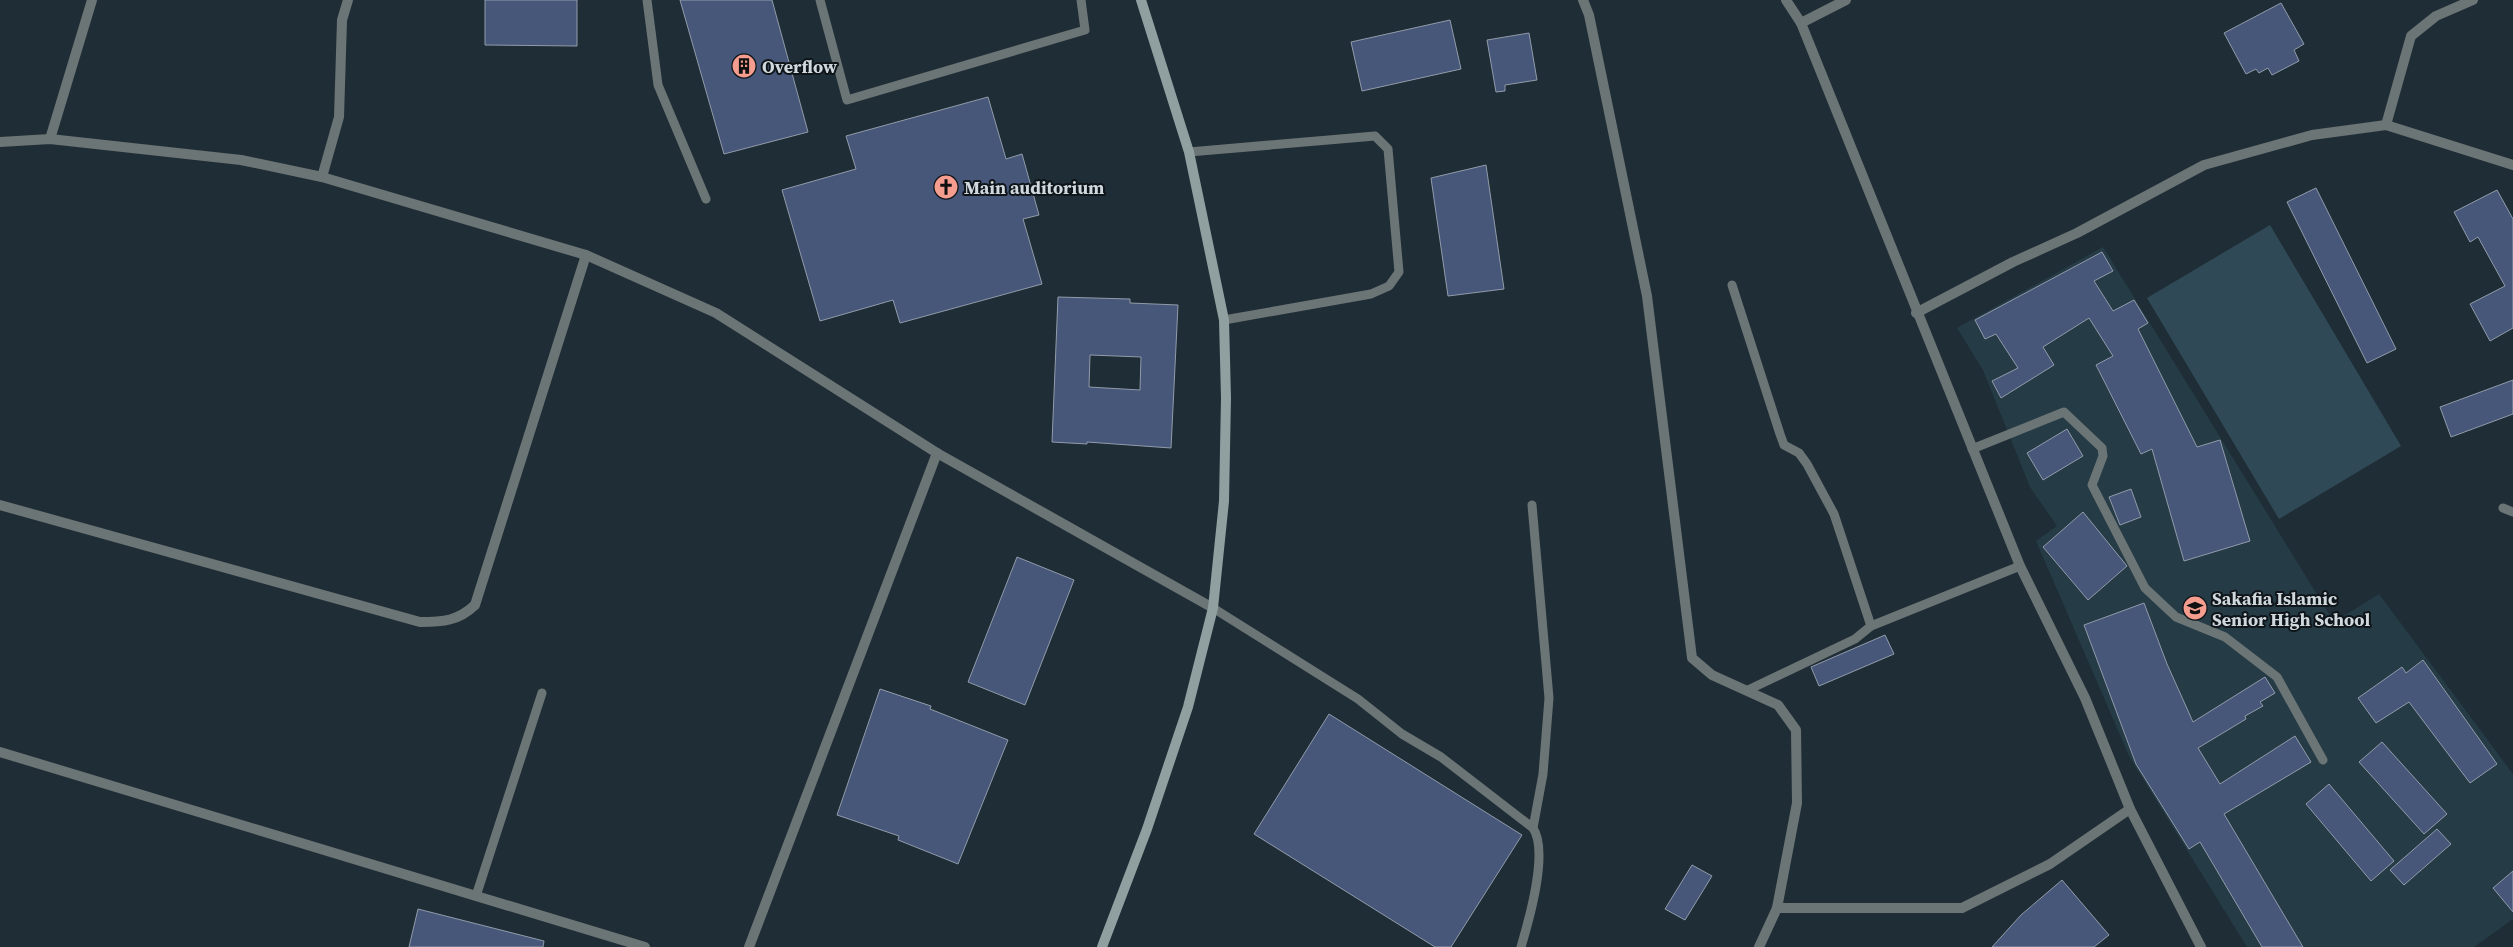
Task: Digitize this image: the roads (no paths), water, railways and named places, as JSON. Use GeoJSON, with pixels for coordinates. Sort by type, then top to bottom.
{"type":"FeatureCollection","features":[{"type":"Feature","properties":{"kind":"street"},"geometry":{"type":"LineString","coordinates":[[50,139],[92,0]]}},
{"type":"Feature","properties":{"kind":"street"},"geometry":{"type":"LineString","coordinates":[[322,176],[339,117],[342,20],[348,0]]}},
{"type":"Feature","properties":{"kind":"street"},"geometry":{"type":"LineString","coordinates":[[1102,947],[1147,829],[1188,707],[1213,608],[1224,501],[1226,398],[1224,320],[1189,152],[1141,0]]}},
{"type":"Feature","properties":{"kind":"street"},"geometry":{"type":"LineString","coordinates":[[1583,0],[1591,25],[1647,296],[1692,658],[1712,675],[1778,705],[1796,730],[1797,803],[1777,908],[1759,947]]}},
{"type":"Feature","properties":{"kind":"street"},"geometry":{"type":"LineString","coordinates":[[1786,0],[1801,23],[1916,313],[2020,566],[2085,698],[2130,809],[2201,947]]}},
{"type":"Feature","properties":{"kind":"street"},"geometry":{"type":"LineString","coordinates":[[1801,23],[1846,0]]}},
{"type":"Feature","properties":{"kind":"street"},"geometry":{"type":"LineString","coordinates":[[2386,125],[2411,36],[2436,16],[2473,0]]}},
{"type":"Feature","properties":{"kind":"street"},"geometry":{"type":"LineString","coordinates":[[1916,313],[2013,262],[2077,233],[2204,165],[2312,135],[2386,125],[2513,165]]}},
{"type":"Feature","properties":{"kind":"street"},"geometry":{"type":"LineString","coordinates":[[0,142],[50,139],[241,160],[322,176],[586,255],[716,313],[937,453],[1213,608]]}},
{"type":"Feature","properties":{"kind":"street"},"geometry":{"type":"LineString","coordinates":[[0,505],[420,622],[446,622],[464,615],[475,605],[586,255]]}},
{"type":"Feature","properties":{"kind":"street"},"geometry":{"type":"LineString","coordinates":[[749,947],[937,453]]}},
{"type":"Feature","properties":{"kind":"street"},"geometry":{"type":"LineString","coordinates":[[0,752],[645,947]]}},
{"type":"Feature","properties":{"kind":"street"},"geometry":{"type":"LineString","coordinates":[[1777,908],[1962,908],[2050,864],[2130,809]]}},
{"type":"Feature","properties":{"kind":"lane"},"geometry":{"type":"LineString","coordinates":[[647,0],[658,85],[706,199]]}},
{"type":"Feature","properties":{"kind":"lane"},"geometry":{"type":"LineString","coordinates":[[820,0],[847,100],[1084,30],[1081,0]]}},
{"type":"Feature","properties":{"kind":"lane"},"geometry":{"type":"LineString","coordinates":[[1189,152],[1376,136],[1388,149],[1399,272],[1389,286],[1371,294],[1224,320]]}},
{"type":"Feature","properties":{"kind":"lane"},"geometry":{"type":"LineString","coordinates":[[1732,285],[1784,445],[1799,453],[1807,464],[1834,514],[1871,626]]}},
{"type":"Feature","properties":{"kind":"lane"},"geometry":{"type":"LineString","coordinates":[[1972,449],[2064,412],[2102,448],[2104,456],[2092,485],[2145,588],[2176,616],[2224,638],[2277,677],[2323,760]]}},
{"type":"Feature","properties":{"kind":"lane"},"geometry":{"type":"LineString","coordinates":[[1532,505],[1549,698],[1543,774],[1533,828]]}},
{"type":"Feature","properties":{"kind":"lane"},"geometry":{"type":"LineString","coordinates":[[2503,508],[2513,512]]}},
{"type":"Feature","properties":{"kind":"lane"},"geometry":{"type":"LineString","coordinates":[[1748,690],[1855,639],[1871,626],[2020,566]]}},
{"type":"Feature","properties":{"kind":"lane"},"geometry":{"type":"LineString","coordinates":[[1213,608],[1358,698],[1402,734],[1442,757],[1533,828],[1536,834],[1538,856],[1536,895],[1521,947]]}},
{"type":"Feature","properties":{"kind":"lane"},"geometry":{"type":"LineString","coordinates":[[476,896],[542,693]]}},
{"type":"Feature","properties":{"kind":"place","name":"Overflow"},"geometry":{"type":"Point","coordinates":[744,66]}},
{"type":"Feature","properties":{"kind":"place","name":"Main auditorium"},"geometry":{"type":"Point","coordinates":[946,187]}},
{"type":"Feature","properties":{"kind":"place","name":"Sakafia Islamic Senior High School"},"geometry":{"type":"Point","coordinates":[2195,608]}}]}
